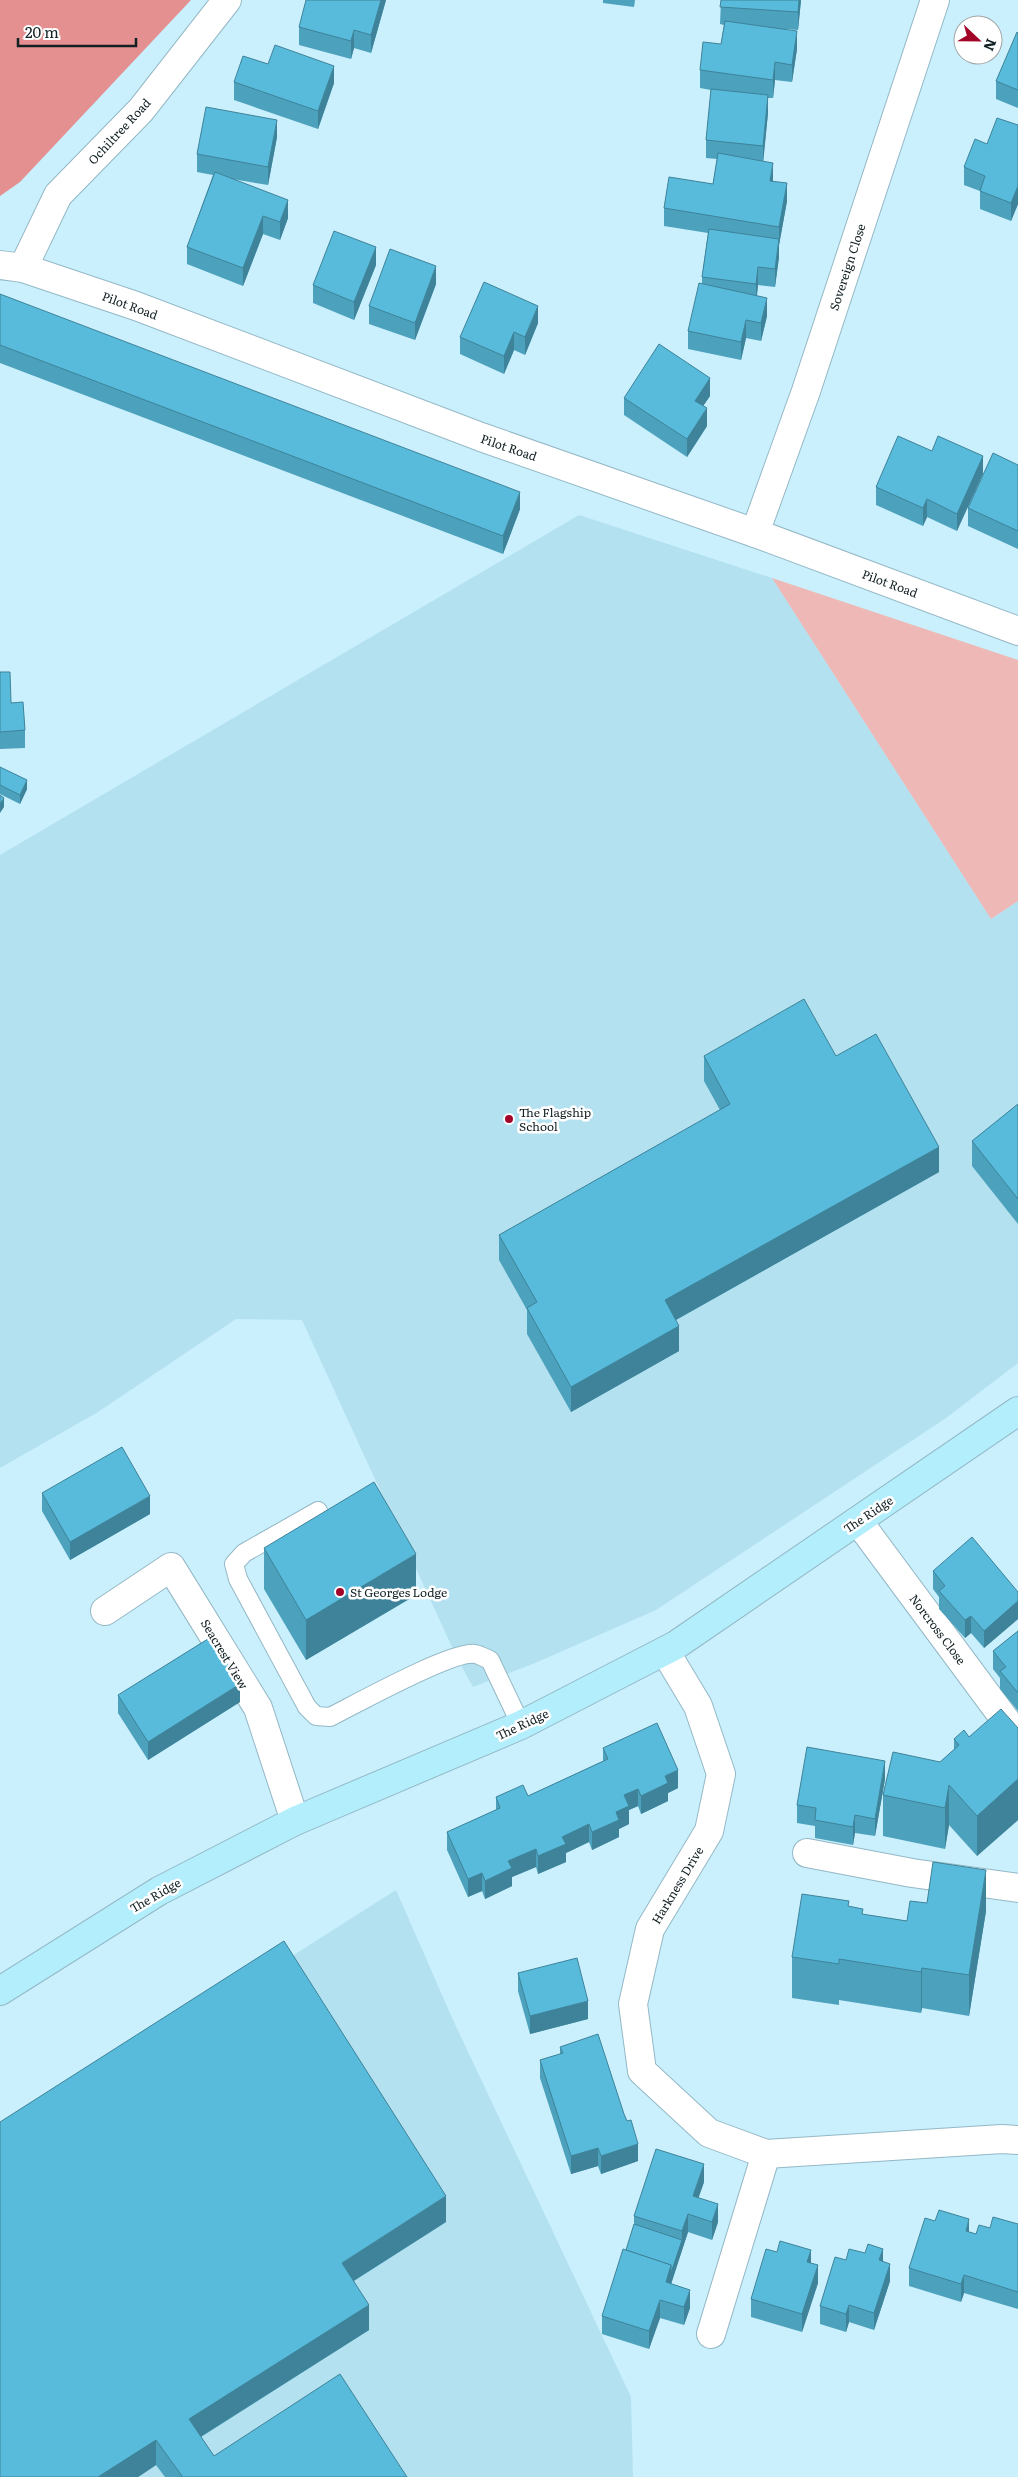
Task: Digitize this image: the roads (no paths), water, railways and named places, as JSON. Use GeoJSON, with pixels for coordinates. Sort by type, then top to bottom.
{"type":"FeatureCollection","features":[{"type":"Feature","properties":{"kind":"main road","name":"The Ridge"},"geometry":{"type":"LineString","coordinates":[[0,1991],[159,1891],[295,1821],[521,1725],[665,1651],[1018,1411]]}},
{"type":"Feature","properties":{"kind":"street","name":"Ochiltree Road"},"geometry":{"type":"LineString","coordinates":[[12,267],[58,194],[141,110],[227,0]]}},
{"type":"Feature","properties":{"kind":"street","name":"Sovereign Close"},"geometry":{"type":"LineString","coordinates":[[755,533],[809,382],[935,0]]}},
{"type":"Feature","properties":{"kind":"street","name":"Pilot Road"},"geometry":{"type":"LineString","coordinates":[[12,267],[136,306],[481,437],[755,533],[1018,631]]}},
{"type":"Feature","properties":{"kind":"street","name":"Norcross Close"},"geometry":{"type":"LineString","coordinates":[[858,1521],[1018,1737]]}},
{"type":"Feature","properties":{"kind":"street","name":"Seacrest View"},"geometry":{"type":"LineString","coordinates":[[106,1611],[171,1567],[258,1708],[295,1821]]}},
{"type":"Feature","properties":{"kind":"street","name":"Harkness Drive"},"geometry":{"type":"LineString","coordinates":[[665,1651],[698,1706],[721,1774],[709,1831],[650,1929],[633,2004],[642,2072],[710,2133],[766,2154],[1002,2139],[1018,2140]]}},
{"type":"Feature","properties":{"kind":"street"},"geometry":{"type":"LineString","coordinates":[[807,1853],[912,1873],[1018,1888]]}},
{"type":"Feature","properties":{"kind":"street"},"geometry":{"type":"LineString","coordinates":[[711,2334],[766,2154]]}},
{"type":"Feature","properties":{"kind":"lane"},"geometry":{"type":"LineString","coordinates":[[318,1511],[244,1553],[234,1564],[238,1579],[307,1707],[316,1716],[330,1717],[421,1672],[474,1654],[490,1660],[521,1725]]}},
{"type":"Feature","properties":{"kind":"place","name":"The Flagship School"},"geometry":{"type":"Point","coordinates":[509,1119]}},
{"type":"Feature","properties":{"kind":"place","name":"St Georges Lodge"},"geometry":{"type":"Point","coordinates":[340,1592]}}]}
